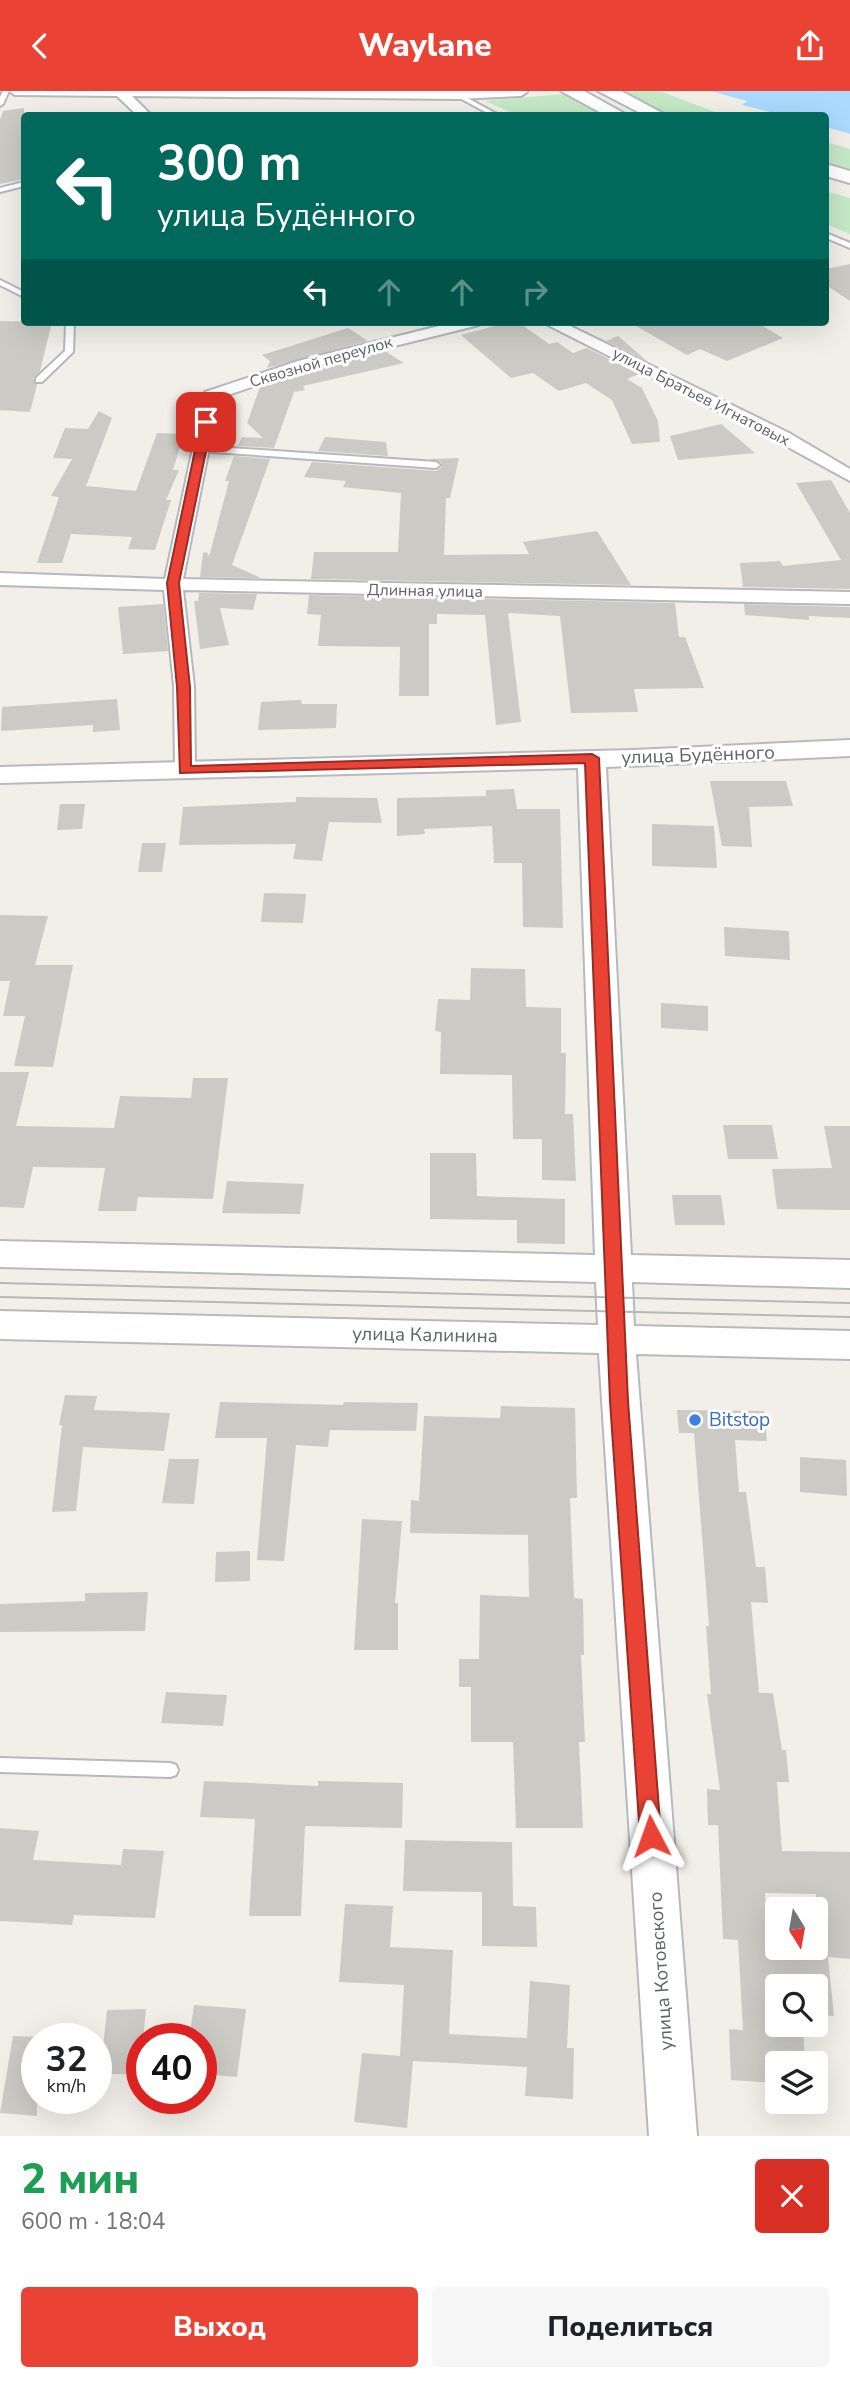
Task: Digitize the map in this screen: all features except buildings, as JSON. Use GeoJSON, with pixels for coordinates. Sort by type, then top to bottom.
{"type":"FeatureCollection","features":[{"type":"Feature","properties":{"kind":"street"},"geometry":{"type":"LineString","coordinates":[[15,91],[457,95],[521,92]]}},
{"type":"Feature","properties":{"kind":"street"},"geometry":{"type":"LineString","coordinates":[[570,91],[612,112]]}},
{"type":"Feature","properties":{"kind":"street"},"geometry":{"type":"LineString","coordinates":[[607,91],[651,112]]}},
{"type":"Feature","properties":{"kind":"street"},"geometry":{"type":"LineString","coordinates":[[122,93],[141,112]]}},
{"type":"Feature","properties":{"kind":"street"},"geometry":{"type":"LineString","coordinates":[[829,171],[850,177]]}},
{"type":"Feature","properties":{"kind":"street"},"geometry":{"type":"LineString","coordinates":[[829,186],[850,192]]}},
{"type":"Feature","properties":{"kind":"street","name":"Сквозной переулок"},"geometry":{"type":"LineString","coordinates":[[185,770],[184,687],[173,583],[211,395],[304,364],[458,326]]}},
{"type":"Feature","properties":{"kind":"street","name":"улица Братьев Игнатовых"},"geometry":{"type":"LineString","coordinates":[[558,326],[783,437],[850,476]]}},
{"type":"Feature","properties":{"kind":"street","name":"Длинная улица"},"geometry":{"type":"LineString","coordinates":[[0,579],[386,591],[850,598]]}},
{"type":"Feature","properties":{"kind":"street","name":"улица Будённого"},"geometry":{"type":"LineString","coordinates":[[0,775],[850,748]]}},
{"type":"Feature","properties":{"kind":"street","name":"улица Котовского"},"geometry":{"type":"LineString","coordinates":[[592,758],[619,1401],[673,2136]]}},
{"type":"Feature","properties":{"kind":"street"},"geometry":{"type":"LineString","coordinates":[[0,1254],[850,1274]]}},
{"type":"Feature","properties":{"kind":"street","name":"улица Калинина"},"geometry":{"type":"LineString","coordinates":[[0,1325],[850,1345]]}},
{"type":"Feature","properties":{"kind":"lane"},"geometry":{"type":"LineString","coordinates":[[0,104],[6,91]]}},
{"type":"Feature","properties":{"kind":"lane"},"geometry":{"type":"LineString","coordinates":[[457,95],[489,112]]}},
{"type":"Feature","properties":{"kind":"lane"},"geometry":{"type":"LineString","coordinates":[[0,190],[21,185]]}},
{"type":"Feature","properties":{"kind":"lane"},"geometry":{"type":"LineString","coordinates":[[829,236],[850,246]]}},
{"type":"Feature","properties":{"kind":"lane"},"geometry":{"type":"LineString","coordinates":[[0,282],[21,293]]}},
{"type":"Feature","properties":{"kind":"lane"},"geometry":{"type":"LineString","coordinates":[[39,380],[69,352],[70,326]]}},
{"type":"Feature","properties":{"kind":"lane"},"geometry":{"type":"LineString","coordinates":[[202,449],[436,465]]}},
{"type":"Feature","properties":{"kind":"lane"},"geometry":{"type":"LineString","coordinates":[[0,1765],[170,1770]]}},
{"type":"Feature","properties":{"kind":"green space"},"geometry":{"type":"Polygon","coordinates":[[[620,91],[660,91],[715,112],[663,112],[620,91]]]}},
{"type":"Feature","properties":{"kind":"green space"},"geometry":{"type":"Polygon","coordinates":[[[564,94],[600,112],[510,112],[485,101],[564,94]]]}},
{"type":"Feature","properties":{"kind":"green space"},"geometry":{"type":"Polygon","coordinates":[[[829,143],[850,149],[850,172],[829,166],[829,143]]]}},
{"type":"Feature","properties":{"kind":"green space"},"geometry":{"type":"Polygon","coordinates":[[[829,192],[850,198],[850,234],[829,225],[829,192]]]}},
{"type":"Feature","properties":{"kind":"water"},"geometry":{"type":"Polygon","coordinates":[[[710,91],[850,91],[850,134],[829,128],[829,112],[770,112],[742,105],[747,101],[710,91]]]}},
{"type":"Feature","properties":{"kind":"tram line"},"geometry":{"type":"LineString","coordinates":[[0,1283],[850,1303]]}},
{"type":"Feature","properties":{"kind":"tram line"},"geometry":{"type":"LineString","coordinates":[[0,1297],[850,1317]]}},
{"type":"Feature","properties":{"kind":"place","name":"Bitstop"},"geometry":{"type":"Point","coordinates":[695,1420]}},
{"type":"Feature","properties":{"kind":"route"},"geometry":{"type":"LineString","coordinates":[[206,422],[173,583],[184,687],[185,770],[592,758],[615,1250],[619,1401],[651,1836]]}}]}
